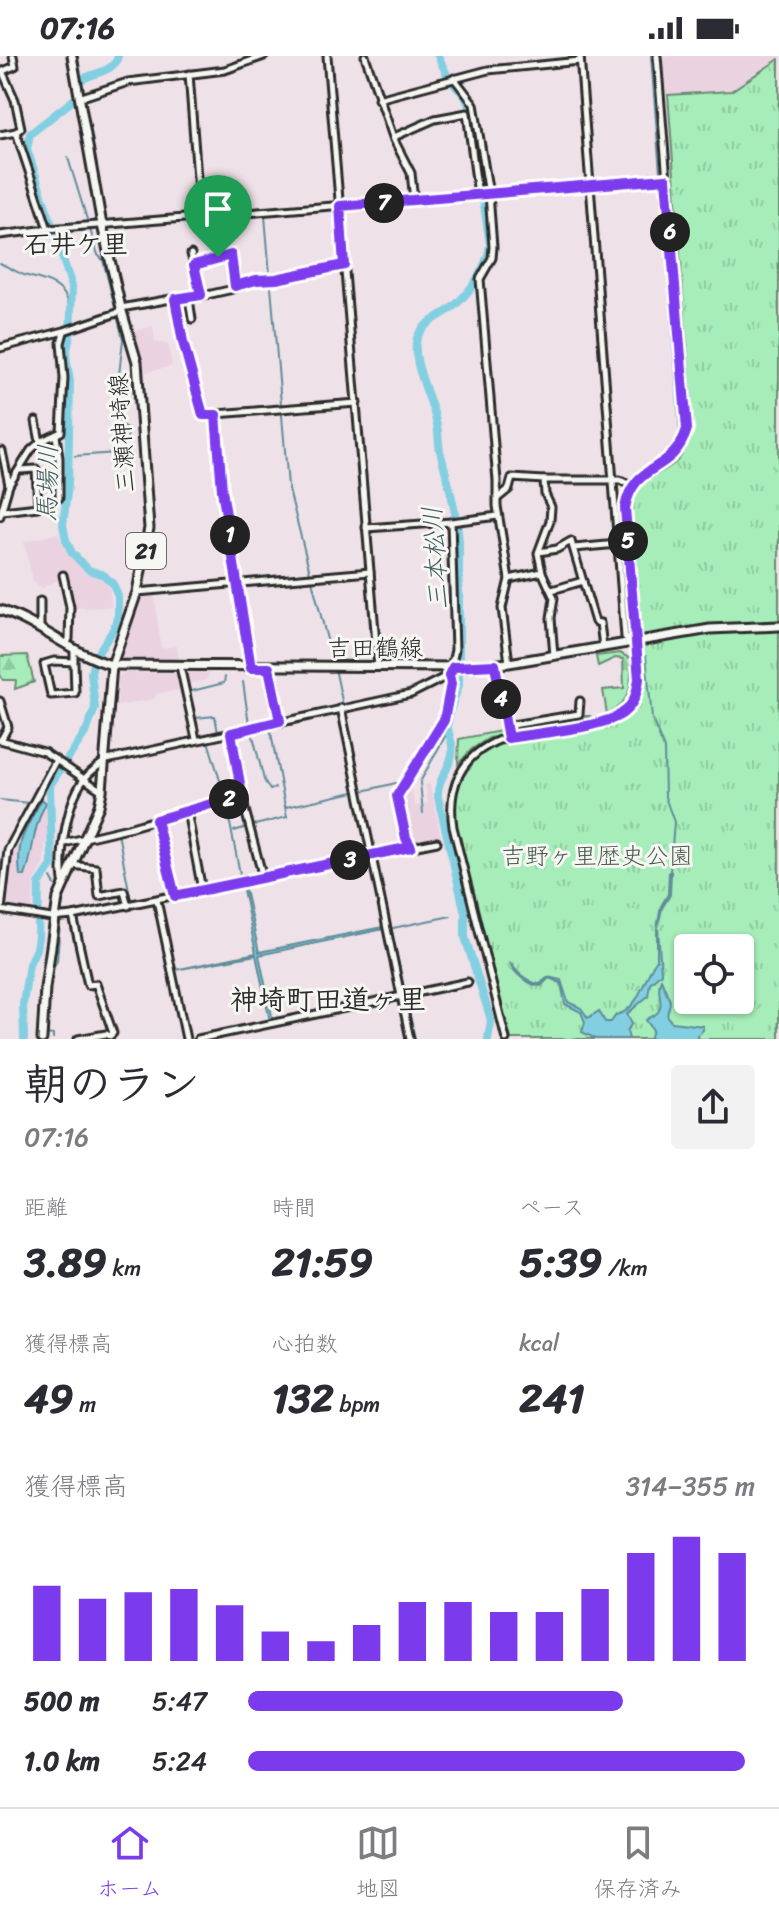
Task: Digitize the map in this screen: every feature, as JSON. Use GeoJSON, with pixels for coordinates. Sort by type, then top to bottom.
{"type":"FeatureCollection","features":[{"type":"Feature","properties":{"kind":"main road","name":"三瀬神埼線"},"geometry":{"type":"LineString","coordinates":[[42,1039],[55,917],[63,881],[102,791],[107,760],[112,665],[137,592],[149,528],[140,387],[134,345],[117,312],[98,225],[72,56]]}},
{"type":"Feature","properties":{"kind":"main road","name":"吉田鶴線"},"geometry":{"type":"LineString","coordinates":[[0,610],[40,626],[88,656],[112,665],[251,668],[451,671],[710,629],[779,626]]}},
{"type":"Feature","properties":{"kind":"street"},"geometry":{"type":"LineString","coordinates":[[0,135],[21,128],[15,100],[3,73],[15,66],[13,56]]}},
{"type":"Feature","properties":{"kind":"street"},"geometry":{"type":"LineString","coordinates":[[79,98],[136,80],[225,70],[264,56]]}},
{"type":"Feature","properties":{"kind":"street"},"geometry":{"type":"LineString","coordinates":[[327,56],[378,668]]}},
{"type":"Feature","properties":{"kind":"street"},"geometry":{"type":"LineString","coordinates":[[365,56],[378,99],[411,173],[414,200]]}},
{"type":"Feature","properties":{"kind":"street"},"geometry":{"type":"LineString","coordinates":[[506,1039],[453,827],[451,798],[460,770],[485,746],[508,738],[611,720],[622,714],[636,695],[639,679],[625,508],[632,486],[646,472],[672,457],[683,442],[687,429],[657,56]]}},
{"type":"Feature","properties":{"kind":"street"},"geometry":{"type":"LineString","coordinates":[[378,99],[488,70],[580,59],[621,598],[625,637],[636,642]]}},
{"type":"Feature","properties":{"kind":"street"},"geometry":{"type":"LineString","coordinates":[[189,74],[200,217]]}},
{"type":"Feature","properties":{"kind":"street"},"geometry":{"type":"LineString","coordinates":[[454,78],[474,104],[489,194],[492,258],[480,279],[498,516],[509,579],[502,608],[509,663]]}},
{"type":"Feature","properties":{"kind":"street"},"geometry":{"type":"LineString","coordinates":[[394,137],[435,119],[467,113],[478,195]]}},
{"type":"Feature","properties":{"kind":"street"},"geometry":{"type":"LineString","coordinates":[[16,132],[48,229]]}},
{"type":"Feature","properties":{"kind":"street"},"geometry":{"type":"LineString","coordinates":[[0,235],[666,179]]}},
{"type":"Feature","properties":{"kind":"street"},"geometry":{"type":"LineString","coordinates":[[191,254],[201,295]]}},
{"type":"Feature","properties":{"kind":"street"},"geometry":{"type":"LineString","coordinates":[[194,265],[231,255],[235,286]]}},
{"type":"Feature","properties":{"kind":"street"},"geometry":{"type":"LineString","coordinates":[[0,348],[64,331],[117,312],[175,299],[189,299],[256,280],[344,265]]}},
{"type":"Feature","properties":{"kind":"street"},"geometry":{"type":"LineString","coordinates":[[175,299],[203,415],[357,403]]}},
{"type":"Feature","properties":{"kind":"street"},"geometry":{"type":"LineString","coordinates":[[189,299],[192,319]]}},
{"type":"Feature","properties":{"kind":"street"},"geometry":{"type":"LineString","coordinates":[[20,470],[36,469],[38,507],[1,514],[9,485],[31,450],[61,432],[64,378],[61,343],[64,331]]}},
{"type":"Feature","properties":{"kind":"street"},"geometry":{"type":"LineString","coordinates":[[216,415],[222,490],[251,668]]}},
{"type":"Feature","properties":{"kind":"street"},"geometry":{"type":"LineString","coordinates":[[36,421],[40,442]]}},
{"type":"Feature","properties":{"kind":"street"},"geometry":{"type":"LineString","coordinates":[[56,435],[59,498]]}},
{"type":"Feature","properties":{"kind":"street"},"geometry":{"type":"LineString","coordinates":[[2,455],[9,485]]}},
{"type":"Feature","properties":{"kind":"street"},"geometry":{"type":"LineString","coordinates":[[497,498],[509,489],[512,478],[614,480],[632,486]]}},
{"type":"Feature","properties":{"kind":"street"},"geometry":{"type":"LineString","coordinates":[[544,480],[545,494],[551,507],[550,521],[539,552],[542,572],[552,590],[554,656]]}},
{"type":"Feature","properties":{"kind":"street"},"geometry":{"type":"LineString","coordinates":[[366,528],[498,516]]}},
{"type":"Feature","properties":{"kind":"street"},"geometry":{"type":"LineString","coordinates":[[411,847],[406,838],[397,796],[444,720],[455,650],[454,540],[451,522]]}},
{"type":"Feature","properties":{"kind":"street"},"geometry":{"type":"LineString","coordinates":[[539,552],[557,549],[571,541],[595,622],[600,623],[604,648]]}},
{"type":"Feature","properties":{"kind":"street"},"geometry":{"type":"LineString","coordinates":[[574,548],[618,544]]}},
{"type":"Feature","properties":{"kind":"street"},"geometry":{"type":"LineString","coordinates":[[137,592],[370,572]]}},
{"type":"Feature","properties":{"kind":"street"},"geometry":{"type":"LineString","coordinates":[[509,579],[542,572]]}},
{"type":"Feature","properties":{"kind":"street"},"geometry":{"type":"LineString","coordinates":[[63,575],[70,607],[69,639],[74,662],[75,693],[51,695],[44,664],[74,662]]}},
{"type":"Feature","properties":{"kind":"street"},"geometry":{"type":"LineString","coordinates":[[552,590],[583,581]]}},
{"type":"Feature","properties":{"kind":"street"},"geometry":{"type":"LineString","coordinates":[[621,598],[632,597]]}},
{"type":"Feature","properties":{"kind":"street"},"geometry":{"type":"LineString","coordinates":[[40,601],[40,626]]}},
{"type":"Feature","properties":{"kind":"street"},"geometry":{"type":"LineString","coordinates":[[495,665],[508,738]]}},
{"type":"Feature","properties":{"kind":"street"},"geometry":{"type":"LineString","coordinates":[[180,666],[196,740]]}},
{"type":"Feature","properties":{"kind":"street"},"geometry":{"type":"LineString","coordinates":[[269,668],[280,721]]}},
{"type":"Feature","properties":{"kind":"street"},"geometry":{"type":"LineString","coordinates":[[63,881],[64,843],[73,797],[87,774],[107,760],[411,694],[451,671]]}},
{"type":"Feature","properties":{"kind":"street"},"geometry":{"type":"LineString","coordinates":[[0,701],[8,727],[1,740],[44,752],[102,791]]}},
{"type":"Feature","properties":{"kind":"street"},"geometry":{"type":"LineString","coordinates":[[506,726],[579,714],[580,701]]}},
{"type":"Feature","properties":{"kind":"street"},"geometry":{"type":"LineString","coordinates":[[344,707],[405,996],[410,1039]]}},
{"type":"Feature","properties":{"kind":"street"},"geometry":{"type":"LineString","coordinates":[[231,733],[242,795],[263,878]]}},
{"type":"Feature","properties":{"kind":"street"},"geometry":{"type":"LineString","coordinates":[[56,760],[8,850],[0,910],[55,917],[73,916],[437,842]]}},
{"type":"Feature","properties":{"kind":"street"},"geometry":{"type":"LineString","coordinates":[[64,843],[242,795]]}},
{"type":"Feature","properties":{"kind":"street"},"geometry":{"type":"LineString","coordinates":[[187,811],[202,890]]}},
{"type":"Feature","properties":{"kind":"street"},"geometry":{"type":"LineString","coordinates":[[156,820],[175,896]]}},
{"type":"Feature","properties":{"kind":"street"},"geometry":{"type":"LineString","coordinates":[[70,865],[96,868],[99,896],[124,891],[128,906]]}},
{"type":"Feature","properties":{"kind":"street"},"geometry":{"type":"LineString","coordinates":[[157,900],[186,1039]]}},
{"type":"Feature","properties":{"kind":"street"},"geometry":{"type":"LineString","coordinates":[[73,916],[88,985],[96,984],[113,1033],[110,1036],[78,1039]]}},
{"type":"Feature","properties":{"kind":"street"},"geometry":{"type":"LineString","coordinates":[[198,1039],[468,982]]}},
{"type":"Feature","properties":{"kind":"shaded area"},"geometry":{"type":"Polygon","coordinates":[[[660,56],[779,57],[732,91],[663,95],[660,56]]]}},
{"type":"Feature","properties":{"kind":"shaded area"},"geometry":{"type":"Polygon","coordinates":[[[153,326],[155,342],[168,344],[172,366],[141,373],[131,332],[153,326]]]}},
{"type":"Feature","properties":{"kind":"shaded area"},"geometry":{"type":"Polygon","coordinates":[[[58,533],[65,549],[89,573],[103,579],[110,589],[111,607],[72,608],[65,576],[42,588],[33,581],[24,542],[58,533]]]}},
{"type":"Feature","properties":{"kind":"shaded area"},"geometry":{"type":"Polygon","coordinates":[[[154,592],[161,648],[177,646],[179,661],[126,660],[121,655],[143,594],[154,592]]]}},
{"type":"Feature","properties":{"kind":"shaded area"},"geometry":{"type":"Polygon","coordinates":[[[123,673],[210,673],[205,680],[186,684],[185,689],[156,694],[155,699],[117,706],[118,678],[123,673]]]}},
{"type":"Feature","properties":{"kind":"shaded area"},"geometry":{"type":"Polygon","coordinates":[[[430,784],[441,837],[415,842],[414,837],[409,835],[400,794],[404,787],[411,786],[415,806],[428,803],[425,785],[430,784]]]}},
{"type":"Feature","properties":{"kind":"shaded area"},"geometry":{"type":"Polygon","coordinates":[[[37,803],[47,804],[48,826],[43,866],[34,882],[32,912],[5,909],[10,851],[37,803]]]}},
{"type":"Feature","properties":{"kind":"green space","name":"吉野ヶ里歴史公園"},"geometry":{"type":"Polygon","coordinates":[[[779,59],[779,1039],[511,1039],[460,845],[456,811],[459,785],[469,766],[484,752],[528,736],[612,724],[635,709],[640,694],[642,644],[629,508],[643,483],[680,458],[693,426],[668,95],[731,91],[779,59]]]}},
{"type":"Feature","properties":{"kind":"green space"},"geometry":{"type":"Polygon","coordinates":[[[620,653],[631,659],[629,691],[621,704],[607,714],[603,690],[624,688],[623,659],[615,658],[598,666],[596,656],[620,653]]]}},
{"type":"Feature","properties":{"kind":"green space"},"geometry":{"type":"Polygon","coordinates":[[[27,655],[34,682],[15,689],[16,680],[3,680],[0,675],[0,656],[27,655]]]}},
{"type":"Feature","properties":{"kind":"green space"},"geometry":{"type":"Polygon","coordinates":[[[591,716],[578,722],[489,738],[472,749],[458,764],[459,739],[591,716]]]}},
{"type":"Feature","properties":{"kind":"water"},"geometry":{"type":"Polygon","coordinates":[[[42,799],[46,803],[38,822],[28,867],[25,876],[20,876],[19,853],[23,836],[42,799]]]}},
{"type":"Feature","properties":{"kind":"water"},"geometry":{"type":"Polygon","coordinates":[[[669,872],[670,895],[662,908],[658,927],[661,973],[650,983],[648,996],[627,1014],[632,1023],[627,1031],[629,1039],[596,1039],[582,1032],[585,1022],[581,1012],[565,1004],[561,983],[549,978],[541,986],[532,984],[514,971],[510,962],[531,982],[540,984],[548,977],[561,980],[568,1002],[581,1008],[588,1018],[599,1011],[605,1022],[611,1022],[616,1015],[631,1007],[657,959],[657,928],[661,906],[668,894],[669,872]]]}},
{"type":"Feature","properties":{"kind":"water"},"geometry":{"type":"Polygon","coordinates":[[[242,885],[259,952],[384,929],[259,955],[273,1021],[270,1021],[256,955],[175,970],[256,953],[242,885]]]}},
{"type":"Feature","properties":{"kind":"water"},"geometry":{"type":"Polygon","coordinates":[[[661,979],[670,1001],[669,1019],[703,1026],[697,1035],[699,1039],[650,1039],[653,1030],[646,1020],[660,1008],[661,979]]]}},
{"type":"Feature","properties":{"kind":"waterway","name":"馬場川"},"geometry":{"type":"LineString","coordinates":[[81,90],[79,81],[108,69],[118,56]]}},
{"type":"Feature","properties":{"kind":"waterway","name":"三本松川"},"geometry":{"type":"LineString","coordinates":[[438,56],[449,79],[465,96],[469,106],[490,245],[482,270],[472,287],[453,307],[423,328],[416,347],[416,357],[437,425],[459,541],[459,685],[448,724],[452,754],[439,785],[438,797],[465,913],[465,937],[491,1020],[488,1039]]}},
{"type":"Feature","properties":{"kind":"waterway"},"geometry":{"type":"LineString","coordinates":[[629,481],[671,450],[680,432],[651,56]]}},
{"type":"Feature","properties":{"kind":"waterway"},"geometry":{"type":"LineString","coordinates":[[0,75],[15,111]]}},
{"type":"Feature","properties":{"kind":"waterway","name":"馬場川"},"geometry":{"type":"LineString","coordinates":[[24,1039],[23,1004],[29,964],[38,937],[39,884],[52,865],[50,785],[87,730],[95,708],[91,673],[95,657],[113,630],[118,615],[118,596],[113,584],[104,575],[89,570],[72,553],[63,525],[68,485],[70,382],[66,355],[72,287],[27,149],[30,134],[72,101]]}},
{"type":"Feature","properties":{"kind":"waterway"},"geometry":{"type":"LineString","coordinates":[[0,131],[17,128]]}},
{"type":"Feature","properties":{"kind":"waterway"},"geometry":{"type":"LineString","coordinates":[[68,158],[98,255],[103,260],[123,339],[120,400],[114,409],[115,416],[128,431],[125,444],[117,453],[75,456]]}},
{"type":"Feature","properties":{"kind":"waterway"},"geometry":{"type":"LineString","coordinates":[[265,216],[288,486],[333,663]]}},
{"type":"Feature","properties":{"kind":"waterway"},"geometry":{"type":"LineString","coordinates":[[0,263],[58,287],[69,306]]}},
{"type":"Feature","properties":{"kind":"waterway"},"geometry":{"type":"LineString","coordinates":[[626,486],[621,535],[628,631]]}},
{"type":"Feature","properties":{"kind":"waterway"},"geometry":{"type":"LineString","coordinates":[[646,656],[652,719],[664,749],[665,797],[674,822],[670,872]]}},
{"type":"Feature","properties":{"kind":"waterway"},"geometry":{"type":"LineString","coordinates":[[336,673],[415,1039]]}},
{"type":"Feature","properties":{"kind":"waterway"},"geometry":{"type":"LineString","coordinates":[[188,692],[224,683],[225,677]]}},
{"type":"Feature","properties":{"kind":"waterway"},"geometry":{"type":"LineString","coordinates":[[243,682],[249,724]]}},
{"type":"Feature","properties":{"kind":"waterway"},"geometry":{"type":"LineString","coordinates":[[195,718],[215,716],[218,733]]}},
{"type":"Feature","properties":{"kind":"waterway"},"geometry":{"type":"LineString","coordinates":[[255,825],[287,817],[270,728]]}},
{"type":"Feature","properties":{"kind":"waterway"},"geometry":{"type":"LineString","coordinates":[[423,813],[420,782],[448,731]]}},
{"type":"Feature","properties":{"kind":"waterway"},"geometry":{"type":"LineString","coordinates":[[252,732],[264,780],[270,790],[275,788]]}},
{"type":"Feature","properties":{"kind":"waterway"},"geometry":{"type":"LineString","coordinates":[[208,741],[225,797]]}},
{"type":"Feature","properties":{"kind":"waterway"},"geometry":{"type":"LineString","coordinates":[[363,791],[400,782],[412,767]]}},
{"type":"Feature","properties":{"kind":"waterway"},"geometry":{"type":"LineString","coordinates":[[286,807],[354,792]]}},
{"type":"Feature","properties":{"kind":"waterway"},"geometry":{"type":"LineString","coordinates":[[0,800],[29,803]]}},
{"type":"Feature","properties":{"kind":"waterway"},"geometry":{"type":"LineString","coordinates":[[205,886],[241,879],[226,803]]}},
{"type":"Feature","properties":{"kind":"waterway"},"geometry":{"type":"LineString","coordinates":[[234,831],[247,827]]}},
{"type":"Feature","properties":{"kind":"waterway"},"geometry":{"type":"LineString","coordinates":[[118,833],[131,901],[171,893]]}},
{"type":"Feature","properties":{"kind":"waterway"},"geometry":{"type":"LineString","coordinates":[[51,878],[55,885]]}},
{"type":"Feature","properties":{"kind":"waterway"},"geometry":{"type":"LineString","coordinates":[[177,892],[199,887]]}},
{"type":"Feature","properties":{"kind":"waterway"},"geometry":{"type":"LineString","coordinates":[[61,912],[65,893]]}},
{"type":"Feature","properties":{"kind":"waterway"},"geometry":{"type":"LineString","coordinates":[[393,928],[451,916]]}},
{"type":"Feature","properties":{"kind":"waterway"},"geometry":{"type":"LineString","coordinates":[[53,1039],[53,1035],[46,1034],[51,971],[57,961],[60,923]]}},
{"type":"Feature","properties":{"kind":"district","name":"石井ケ里"},"geometry":{"type":"Point","coordinates":[76,244]}},
{"type":"Feature","properties":{"kind":"district","name":"神埼町田道ヶ里"},"geometry":{"type":"Point","coordinates":[328,999]}},
{"type":"Feature","properties":{"kind":"route"},"geometry":{"type":"LineString","coordinates":[[666,179],[687,429],[683,442],[672,457],[637,479],[627,496],[625,508],[639,679],[636,695],[622,714],[611,720],[508,738],[495,665],[453,667],[449,675],[451,684],[444,720],[397,796],[406,838],[411,847],[175,896],[156,820],[242,795],[231,733],[280,721],[269,668],[251,668],[222,490],[216,415],[203,415],[175,299],[201,295],[194,265],[218,257],[231,255],[235,286],[276,279],[344,265],[340,206],[666,179]]}}]}
